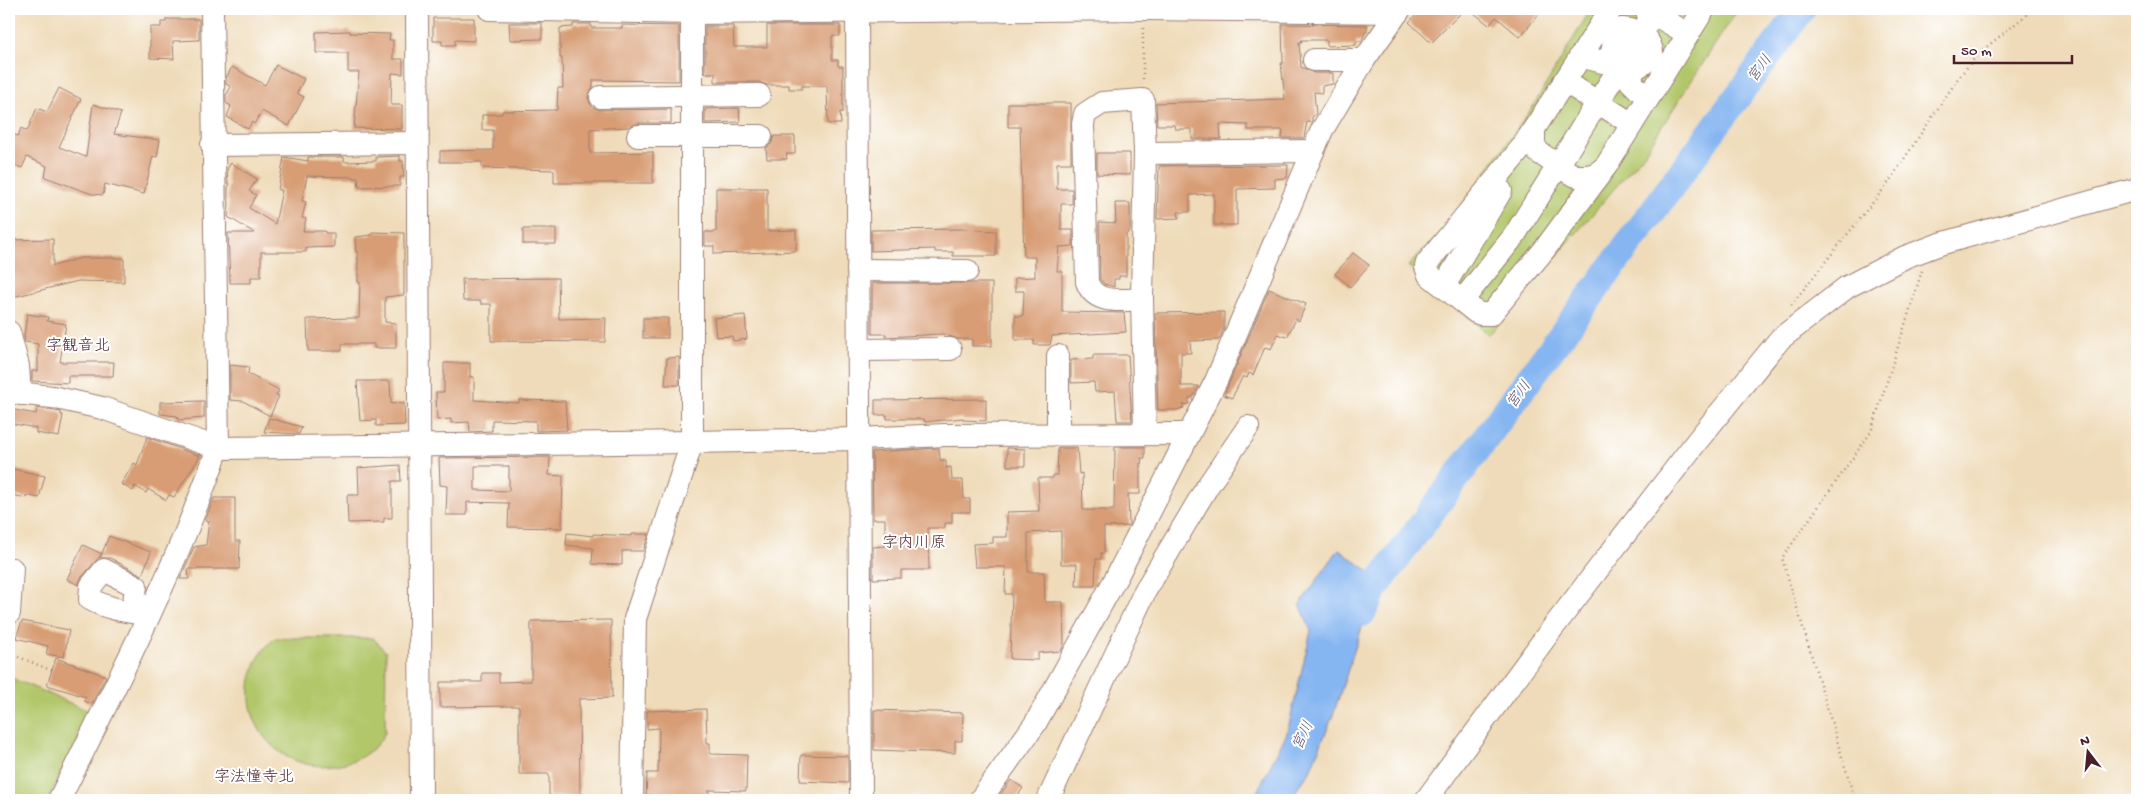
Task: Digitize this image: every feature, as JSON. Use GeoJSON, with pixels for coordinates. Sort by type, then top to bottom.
{"type":"FeatureCollection","features":[{"type":"Feature","properties":{"kind":"street"},"geometry":{"type":"LineString","coordinates":[[59,800],[141,613],[201,495],[218,448],[212,145],[212,9]]}},
{"type":"Feature","properties":{"kind":"street"},"geometry":{"type":"LineString","coordinates":[[417,9],[421,800]]}},
{"type":"Feature","properties":{"kind":"street"},"geometry":{"type":"LineString","coordinates":[[489,9],[692,11],[1399,10]]}},
{"type":"Feature","properties":{"kind":"street"},"geometry":{"type":"LineString","coordinates":[[1611,9],[1516,155],[1427,263],[1426,267],[1429,275],[1481,314],[1490,314],[1538,257],[1606,166],[1704,9]]}},
{"type":"Feature","properties":{"kind":"street"},"geometry":{"type":"LineString","coordinates":[[980,800],[1035,724],[1117,576],[1187,434],[1216,381],[1322,130],[1364,60],[1399,10]]}},
{"type":"Feature","properties":{"kind":"street"},"geometry":{"type":"LineString","coordinates":[[632,800],[635,619],[692,442],[692,11]]}},
{"type":"Feature","properties":{"kind":"street"},"geometry":{"type":"LineString","coordinates":[[857,11],[861,800]]}},
{"type":"Feature","properties":{"kind":"street"},"geometry":{"type":"LineString","coordinates":[[1462,301],[1511,240],[1640,34],[1658,13],[1688,34]]}},
{"type":"Feature","properties":{"kind":"street"},"geometry":{"type":"LineString","coordinates":[[1580,56],[1593,61],[1603,62],[1610,58],[1613,51],[1613,37],[1621,29],[1629,29],[1640,34],[1651,44],[1653,50],[1652,58],[1633,70],[1631,82],[1638,89],[1650,95]]}},
{"type":"Feature","properties":{"kind":"street"},"geometry":{"type":"LineString","coordinates":[[1314,60],[1364,60]]}},
{"type":"Feature","properties":{"kind":"street"},"geometry":{"type":"LineString","coordinates":[[1564,81],[1632,124]]}},
{"type":"Feature","properties":{"kind":"street"},"geometry":{"type":"LineString","coordinates":[[601,97],[759,94]]}},
{"type":"Feature","properties":{"kind":"street"},"geometry":{"type":"LineString","coordinates":[[1142,299],[1114,300],[1100,298],[1093,294],[1087,282],[1083,124],[1085,114],[1102,103],[1143,100],[1145,153],[1142,299],[1144,434]]}},
{"type":"Feature","properties":{"kind":"street"},"geometry":{"type":"LineString","coordinates":[[1534,129],[1534,144],[1538,152],[1576,176],[1596,174],[1606,166]]}},
{"type":"Feature","properties":{"kind":"street"},"geometry":{"type":"LineString","coordinates":[[638,136],[761,136]]}},
{"type":"Feature","properties":{"kind":"street"},"geometry":{"type":"LineString","coordinates":[[212,145],[417,143]]}},
{"type":"Feature","properties":{"kind":"street"},"geometry":{"type":"LineString","coordinates":[[1145,153],[1313,151]]}},
{"type":"Feature","properties":{"kind":"street"},"geometry":{"type":"LineString","coordinates":[[1444,286],[1515,168],[1516,155]]}},
{"type":"Feature","properties":{"kind":"street"},"geometry":{"type":"LineString","coordinates":[[1426,800],[1554,626],[1697,441],[1780,339],[1847,287],[1905,257],[1940,244],[2137,189]]}},
{"type":"Feature","properties":{"kind":"street"},"geometry":{"type":"LineString","coordinates":[[1482,221],[1538,257]]}},
{"type":"Feature","properties":{"kind":"street"},"geometry":{"type":"LineString","coordinates":[[858,270],[966,271]]}},
{"type":"Feature","properties":{"kind":"street"},"geometry":{"type":"LineString","coordinates":[[9,332],[18,366],[14,393],[52,397],[102,408],[218,448],[692,442],[859,439],[945,435],[1187,434]]}},
{"type":"Feature","properties":{"kind":"street"},"geometry":{"type":"LineString","coordinates":[[859,350],[950,349]]}},
{"type":"Feature","properties":{"kind":"street"},"geometry":{"type":"LineString","coordinates":[[1058,356],[1058,434]]}},
{"type":"Feature","properties":{"kind":"street"},"geometry":{"type":"LineString","coordinates":[[1048,800],[1145,590],[1208,487],[1248,427]]}},
{"type":"Feature","properties":{"kind":"street"},"geometry":{"type":"LineString","coordinates":[[9,613],[12,569]]}},
{"type":"Feature","properties":{"kind":"path"},"geometry":{"type":"LineString","coordinates":[[1142,9],[1143,100]]}},
{"type":"Feature","properties":{"kind":"path"},"geometry":{"type":"LineString","coordinates":[[1786,311],[1886,186],[1959,77],[1979,53],[2034,9]]}},
{"type":"Feature","properties":{"kind":"path"},"geometry":{"type":"LineString","coordinates":[[1855,800],[1782,558],[1871,432],[1929,249]]}},
{"type":"Feature","properties":{"kind":"path"},"geometry":{"type":"LineString","coordinates":[[15,646],[10,648],[9,653],[53,671]]}},
{"type":"Feature","properties":{"kind":"green space"},"geometry":{"type":"Polygon","coordinates":[[[1591,9],[1738,9],[1644,154],[1489,335],[1408,266],[1447,226],[1532,108],[1591,9]]]}},
{"type":"Feature","properties":{"kind":"green space"},"geometry":{"type":"Polygon","coordinates":[[[275,638],[373,638],[386,652],[385,733],[377,745],[366,754],[347,763],[316,766],[295,760],[277,750],[263,735],[253,716],[250,696],[252,674],[262,652],[275,638]]]}},
{"type":"Feature","properties":{"kind":"green space"},"geometry":{"type":"Polygon","coordinates":[[[9,677],[91,712],[48,800],[9,800],[9,677]]]}},
{"type":"Feature","properties":{"kind":"water"},"geometry":{"type":"Polygon","coordinates":[[[1339,549],[1391,588],[1372,604],[1366,615],[1332,718],[1309,773],[1289,800],[1253,800],[1287,733],[1311,631],[1300,604],[1339,549]]]}},
{"type":"Feature","properties":{"kind":"building"},"geometry":{"type":"Polygon","coordinates":[[[1422,9],[1465,9],[1431,43],[1409,22],[1422,9]]]}},
{"type":"Feature","properties":{"kind":"building"},"geometry":{"type":"Polygon","coordinates":[[[1469,9],[1543,9],[1520,37],[1496,17],[1489,25],[1469,9]]]}},
{"type":"Feature","properties":{"kind":"building"},"geometry":{"type":"Polygon","coordinates":[[[433,18],[474,18],[474,41],[455,40],[455,45],[442,45],[442,41],[433,41],[433,18]]]}},
{"type":"Feature","properties":{"kind":"building"},"geometry":{"type":"Polygon","coordinates":[[[166,19],[199,19],[199,40],[173,41],[174,59],[150,58],[150,27],[161,27],[161,22],[166,22],[166,19]]]}},
{"type":"Feature","properties":{"kind":"building"},"geometry":{"type":"Polygon","coordinates":[[[509,23],[542,23],[542,39],[510,40],[509,23]]]}},
{"type":"Feature","properties":{"kind":"building"},"geometry":{"type":"Polygon","coordinates":[[[573,24],[591,24],[591,28],[622,28],[622,25],[679,26],[679,81],[593,80],[593,86],[588,97],[590,104],[594,108],[601,110],[671,109],[671,123],[638,123],[629,127],[590,129],[590,153],[653,152],[653,183],[554,183],[554,170],[482,168],[482,162],[440,162],[440,151],[493,150],[493,130],[482,130],[482,115],[502,114],[502,111],[557,110],[558,88],[563,88],[560,28],[573,27],[573,24]]]}},
{"type":"Feature","properties":{"kind":"building"},"geometry":{"type":"Polygon","coordinates":[[[1282,24],[1367,25],[1367,32],[1365,32],[1362,41],[1356,41],[1356,45],[1327,46],[1327,40],[1301,40],[1302,42],[1299,42],[1301,67],[1314,73],[1333,73],[1333,84],[1322,86],[1322,93],[1314,92],[1316,114],[1312,117],[1312,122],[1307,122],[1304,138],[1282,138],[1283,130],[1248,130],[1248,125],[1220,124],[1221,139],[1192,139],[1192,129],[1175,129],[1174,125],[1157,125],[1156,103],[1285,99],[1281,63],[1283,63],[1282,24]]]}},
{"type":"Feature","properties":{"kind":"building"},"geometry":{"type":"Polygon","coordinates":[[[767,25],[840,25],[840,36],[832,36],[832,60],[838,60],[838,66],[843,66],[843,112],[840,112],[841,124],[828,124],[827,86],[802,86],[802,89],[789,89],[789,85],[767,85],[759,82],[715,82],[715,73],[705,73],[705,26],[733,26],[734,47],[767,47],[767,25]]]}},
{"type":"Feature","properties":{"kind":"building"},"geometry":{"type":"Polygon","coordinates":[[[350,31],[350,33],[390,34],[389,40],[393,40],[393,59],[403,59],[403,74],[392,73],[391,105],[402,105],[402,129],[354,128],[359,72],[348,72],[348,53],[316,53],[316,32],[350,31]]]}},
{"type":"Feature","properties":{"kind":"building"},"geometry":{"type":"Polygon","coordinates":[[[276,65],[304,79],[297,93],[304,97],[289,126],[262,111],[254,124],[252,122],[248,129],[227,117],[231,106],[226,103],[226,95],[231,87],[226,84],[226,78],[232,67],[265,85],[276,65]]]}},
{"type":"Feature","properties":{"kind":"building"},"geometry":{"type":"Polygon","coordinates":[[[59,88],[81,99],[59,147],[86,157],[93,104],[121,113],[114,134],[160,140],[157,157],[153,156],[144,194],[105,184],[103,195],[92,194],[45,177],[47,166],[27,157],[22,168],[9,163],[9,141],[12,134],[18,136],[21,128],[27,131],[37,108],[47,112],[59,88]]]}},
{"type":"Feature","properties":{"kind":"building"},"geometry":{"type":"Polygon","coordinates":[[[1008,103],[1071,103],[1071,163],[1057,163],[1057,189],[1072,189],[1072,204],[1061,204],[1061,230],[1073,230],[1073,246],[1059,247],[1057,271],[1062,271],[1062,312],[1124,313],[1126,332],[1052,336],[1050,345],[1034,345],[1034,340],[1015,340],[1015,316],[1023,316],[1024,291],[1015,291],[1015,278],[1035,277],[1035,257],[1024,257],[1020,127],[1008,127],[1008,103]]]}},
{"type":"Feature","properties":{"kind":"building"},"geometry":{"type":"Polygon","coordinates":[[[739,108],[740,122],[705,123],[705,109],[739,108]]]}},
{"type":"Feature","properties":{"kind":"building"},"geometry":{"type":"Polygon","coordinates":[[[774,136],[795,136],[795,154],[786,154],[787,159],[767,159],[766,148],[772,143],[774,136]]]}},
{"type":"Feature","properties":{"kind":"building"},"geometry":{"type":"Polygon","coordinates":[[[1097,153],[1130,153],[1130,175],[1097,174],[1097,153]]]}},
{"type":"Feature","properties":{"kind":"building"},"geometry":{"type":"Polygon","coordinates":[[[400,156],[400,161],[403,161],[404,177],[400,177],[400,186],[359,187],[358,178],[354,177],[307,176],[302,201],[306,202],[302,218],[306,219],[303,231],[334,233],[334,247],[306,248],[306,252],[261,252],[261,277],[251,277],[251,283],[230,283],[228,233],[255,233],[228,217],[228,187],[230,184],[228,183],[227,169],[231,163],[257,179],[249,191],[256,195],[249,208],[275,224],[282,190],[278,190],[284,157],[308,161],[308,157],[344,157],[346,162],[376,161],[376,157],[400,156]]]}},
{"type":"Feature","properties":{"kind":"building"},"geometry":{"type":"Polygon","coordinates":[[[1288,165],[1287,178],[1275,179],[1275,188],[1237,189],[1237,225],[1214,225],[1214,194],[1190,195],[1190,212],[1178,212],[1179,218],[1157,219],[1159,166],[1288,165]]]}},
{"type":"Feature","properties":{"kind":"building"},"geometry":{"type":"Polygon","coordinates":[[[716,188],[767,188],[767,231],[796,230],[796,251],[714,254],[714,246],[705,246],[705,232],[716,232],[716,188]]]}},
{"type":"Feature","properties":{"kind":"building"},"geometry":{"type":"Polygon","coordinates":[[[1115,203],[1130,203],[1130,230],[1126,235],[1126,276],[1119,276],[1119,279],[1114,279],[1114,287],[1104,284],[1100,279],[1099,222],[1116,223],[1115,203]]]}},
{"type":"Feature","properties":{"kind":"building"},"geometry":{"type":"Polygon","coordinates":[[[523,229],[556,229],[556,244],[523,244],[523,229]]]}},
{"type":"Feature","properties":{"kind":"building"},"geometry":{"type":"Polygon","coordinates":[[[964,229],[996,231],[996,256],[953,256],[953,252],[935,252],[935,249],[871,251],[871,230],[964,229]]]}},
{"type":"Feature","properties":{"kind":"building"},"geometry":{"type":"Polygon","coordinates":[[[372,232],[404,233],[404,295],[385,297],[385,322],[396,323],[396,348],[374,348],[374,344],[342,344],[342,351],[308,351],[307,319],[359,318],[360,282],[358,282],[358,252],[356,252],[355,237],[372,235],[372,232]]]}},
{"type":"Feature","properties":{"kind":"building"},"geometry":{"type":"Polygon","coordinates":[[[53,239],[53,266],[81,258],[124,258],[124,282],[78,281],[13,297],[9,282],[9,277],[12,276],[11,240],[53,239]]]}},
{"type":"Feature","properties":{"kind":"building"},"geometry":{"type":"Polygon","coordinates":[[[1353,253],[1369,265],[1350,287],[1335,274],[1353,253]]]}},
{"type":"Feature","properties":{"kind":"building"},"geometry":{"type":"Polygon","coordinates":[[[558,278],[559,319],[606,318],[605,342],[491,341],[491,304],[481,304],[481,301],[463,301],[462,279],[558,278]]]}},
{"type":"Feature","properties":{"kind":"building"},"geometry":{"type":"Polygon","coordinates":[[[872,283],[992,283],[992,346],[972,346],[972,339],[958,339],[943,334],[886,337],[886,334],[872,334],[872,283]]]}},
{"type":"Feature","properties":{"kind":"building"},"geometry":{"type":"Polygon","coordinates":[[[1269,289],[1306,304],[1299,321],[1296,319],[1287,337],[1278,334],[1271,349],[1265,347],[1253,375],[1249,373],[1247,378],[1243,376],[1232,398],[1224,395],[1269,289]]]}},
{"type":"Feature","properties":{"kind":"building"},"geometry":{"type":"Polygon","coordinates":[[[1224,312],[1224,328],[1219,340],[1190,341],[1191,353],[1181,353],[1181,386],[1199,386],[1193,397],[1189,398],[1189,404],[1183,405],[1184,408],[1176,410],[1158,410],[1155,313],[1224,312]]]}},
{"type":"Feature","properties":{"kind":"building"},"geometry":{"type":"Polygon","coordinates":[[[27,314],[48,317],[47,321],[66,324],[60,362],[114,362],[113,376],[68,376],[68,383],[32,381],[32,371],[38,371],[38,344],[25,342],[27,314]]]}},
{"type":"Feature","properties":{"kind":"building"},"geometry":{"type":"Polygon","coordinates":[[[745,315],[747,339],[733,341],[732,336],[716,337],[714,318],[745,315]]]}},
{"type":"Feature","properties":{"kind":"building"},"geometry":{"type":"Polygon","coordinates":[[[643,318],[668,318],[668,338],[643,338],[643,318]]]}},
{"type":"Feature","properties":{"kind":"building"},"geometry":{"type":"Polygon","coordinates":[[[1093,355],[1128,355],[1132,421],[1117,421],[1115,391],[1095,392],[1094,382],[1071,383],[1071,360],[1093,359],[1093,355]]]}},
{"type":"Feature","properties":{"kind":"building"},"geometry":{"type":"Polygon","coordinates":[[[679,357],[679,385],[665,385],[667,358],[679,357]]]}},
{"type":"Feature","properties":{"kind":"building"},"geometry":{"type":"Polygon","coordinates":[[[444,363],[470,363],[470,377],[474,377],[474,400],[519,403],[519,400],[565,401],[567,430],[536,431],[536,421],[492,420],[492,431],[470,432],[469,422],[451,423],[451,419],[437,420],[436,392],[444,392],[444,363]]]}},
{"type":"Feature","properties":{"kind":"building"},"geometry":{"type":"Polygon","coordinates":[[[230,365],[249,367],[248,374],[279,390],[276,395],[279,396],[270,416],[243,401],[230,400],[230,365]]]}},
{"type":"Feature","properties":{"kind":"building"},"geometry":{"type":"Polygon","coordinates":[[[357,381],[390,381],[391,404],[404,403],[405,425],[376,426],[376,420],[360,421],[357,381]]]}},
{"type":"Feature","properties":{"kind":"building"},"geometry":{"type":"Polygon","coordinates":[[[986,399],[986,421],[963,420],[963,418],[925,422],[924,419],[887,419],[887,415],[875,415],[875,400],[986,399]]]}},
{"type":"Feature","properties":{"kind":"building"},"geometry":{"type":"Polygon","coordinates":[[[204,401],[204,418],[178,420],[177,416],[160,414],[160,402],[204,401]]]}},
{"type":"Feature","properties":{"kind":"building"},"geometry":{"type":"Polygon","coordinates":[[[37,408],[61,412],[61,415],[63,415],[59,437],[36,433],[36,428],[9,423],[9,409],[36,414],[37,408]]]}},
{"type":"Feature","properties":{"kind":"building"},"geometry":{"type":"Polygon","coordinates":[[[269,418],[302,427],[299,434],[264,432],[269,418]]]}},
{"type":"Feature","properties":{"kind":"building"},"geometry":{"type":"Polygon","coordinates":[[[147,437],[200,456],[174,497],[169,495],[166,500],[148,489],[146,493],[135,486],[133,491],[121,484],[134,463],[137,465],[147,437]]]}},
{"type":"Feature","properties":{"kind":"building"},"geometry":{"type":"Polygon","coordinates":[[[1115,447],[1145,447],[1145,458],[1141,458],[1142,463],[1140,463],[1140,494],[1128,494],[1129,524],[1128,526],[1104,527],[1104,553],[1101,553],[1101,559],[1096,559],[1095,586],[1076,586],[1077,564],[1061,564],[1061,531],[1028,533],[1028,572],[1044,572],[1045,602],[1063,602],[1064,644],[1061,651],[1038,653],[1038,660],[1010,659],[1012,594],[1005,594],[1006,567],[975,567],[973,544],[993,543],[993,537],[1007,537],[1007,512],[1039,511],[1038,478],[1053,478],[1053,475],[1057,475],[1058,448],[1077,448],[1079,474],[1082,473],[1083,510],[1114,510],[1115,447]]]}},
{"type":"Feature","properties":{"kind":"building"},"geometry":{"type":"Polygon","coordinates":[[[939,448],[940,460],[946,460],[946,468],[951,467],[952,480],[963,480],[964,499],[970,499],[970,512],[952,512],[952,523],[945,523],[945,528],[928,528],[929,570],[901,570],[901,578],[873,579],[873,547],[885,546],[885,519],[873,519],[872,452],[939,448]]]}},
{"type":"Feature","properties":{"kind":"building"},"geometry":{"type":"Polygon","coordinates":[[[1007,448],[1025,449],[1025,466],[1007,466],[1007,448]]]}},
{"type":"Feature","properties":{"kind":"building"},"geometry":{"type":"Polygon","coordinates":[[[550,457],[549,475],[563,476],[562,528],[508,527],[509,503],[467,502],[467,515],[446,515],[447,486],[440,485],[439,458],[550,457]],[[475,466],[475,490],[509,491],[509,466],[475,466]]]}},
{"type":"Feature","properties":{"kind":"building"},"geometry":{"type":"Polygon","coordinates":[[[400,465],[401,481],[392,481],[392,518],[384,518],[384,522],[348,523],[347,495],[359,495],[358,468],[400,465]]]}},
{"type":"Feature","properties":{"kind":"building"},"geometry":{"type":"Polygon","coordinates":[[[13,469],[45,476],[39,498],[26,495],[26,498],[12,495],[13,491],[9,489],[13,469]]]}},
{"type":"Feature","properties":{"kind":"building"},"geometry":{"type":"Polygon","coordinates":[[[214,498],[235,498],[235,541],[240,541],[239,569],[188,569],[189,579],[180,579],[194,547],[206,545],[209,521],[205,520],[214,498]]]}},
{"type":"Feature","properties":{"kind":"building"},"geometry":{"type":"Polygon","coordinates":[[[567,533],[593,536],[593,534],[632,536],[632,534],[649,534],[643,551],[622,551],[622,565],[592,564],[593,548],[566,545],[567,533]]]}},
{"type":"Feature","properties":{"kind":"building"},"geometry":{"type":"Polygon","coordinates":[[[109,536],[151,552],[142,575],[110,558],[100,558],[109,536]]]}},
{"type":"Feature","properties":{"kind":"building"},"geometry":{"type":"Polygon","coordinates":[[[83,545],[102,554],[81,578],[78,585],[67,579],[83,545]]]}},
{"type":"Feature","properties":{"kind":"building"},"geometry":{"type":"Polygon","coordinates":[[[611,620],[612,698],[579,699],[580,796],[549,796],[549,774],[519,774],[519,706],[440,707],[440,682],[482,682],[482,673],[499,673],[499,682],[531,681],[531,621],[611,620]]]}},
{"type":"Feature","properties":{"kind":"building"},"geometry":{"type":"Polygon","coordinates":[[[22,621],[69,630],[64,657],[46,654],[48,646],[16,638],[22,621]]]}},
{"type":"Feature","properties":{"kind":"building"},"geometry":{"type":"Polygon","coordinates":[[[56,658],[106,676],[92,704],[84,701],[86,697],[47,685],[56,658]]]}},
{"type":"Feature","properties":{"kind":"building"},"geometry":{"type":"Polygon","coordinates":[[[706,709],[707,743],[710,743],[710,754],[747,755],[746,791],[709,790],[709,800],[646,800],[647,773],[658,773],[659,728],[647,729],[647,711],[706,709]]]}},
{"type":"Feature","properties":{"kind":"building"},"geometry":{"type":"Polygon","coordinates":[[[874,710],[963,713],[962,741],[955,741],[955,753],[874,750],[874,710]]]}},
{"type":"Feature","properties":{"kind":"building"},"geometry":{"type":"Polygon","coordinates":[[[801,755],[848,756],[848,783],[800,781],[801,755]]]}},
{"type":"Feature","properties":{"kind":"building"},"geometry":{"type":"Polygon","coordinates":[[[1011,780],[1023,788],[1015,800],[996,800],[1011,780]]]}},
{"type":"Feature","properties":{"kind":"waterway","name":"宮川"},"geometry":{"type":"LineString","coordinates":[[1362,613],[1373,591],[1802,9]]}},
{"type":"Feature","properties":{"kind":"district","name":"字観音北"},"geometry":{"type":"Point","coordinates":[78,344]}},
{"type":"Feature","properties":{"kind":"district","name":"字内川原"},"geometry":{"type":"Point","coordinates":[914,541]}},
{"type":"Feature","properties":{"kind":"district","name":"字法憧寺北"},"geometry":{"type":"Point","coordinates":[254,775]}}]}
